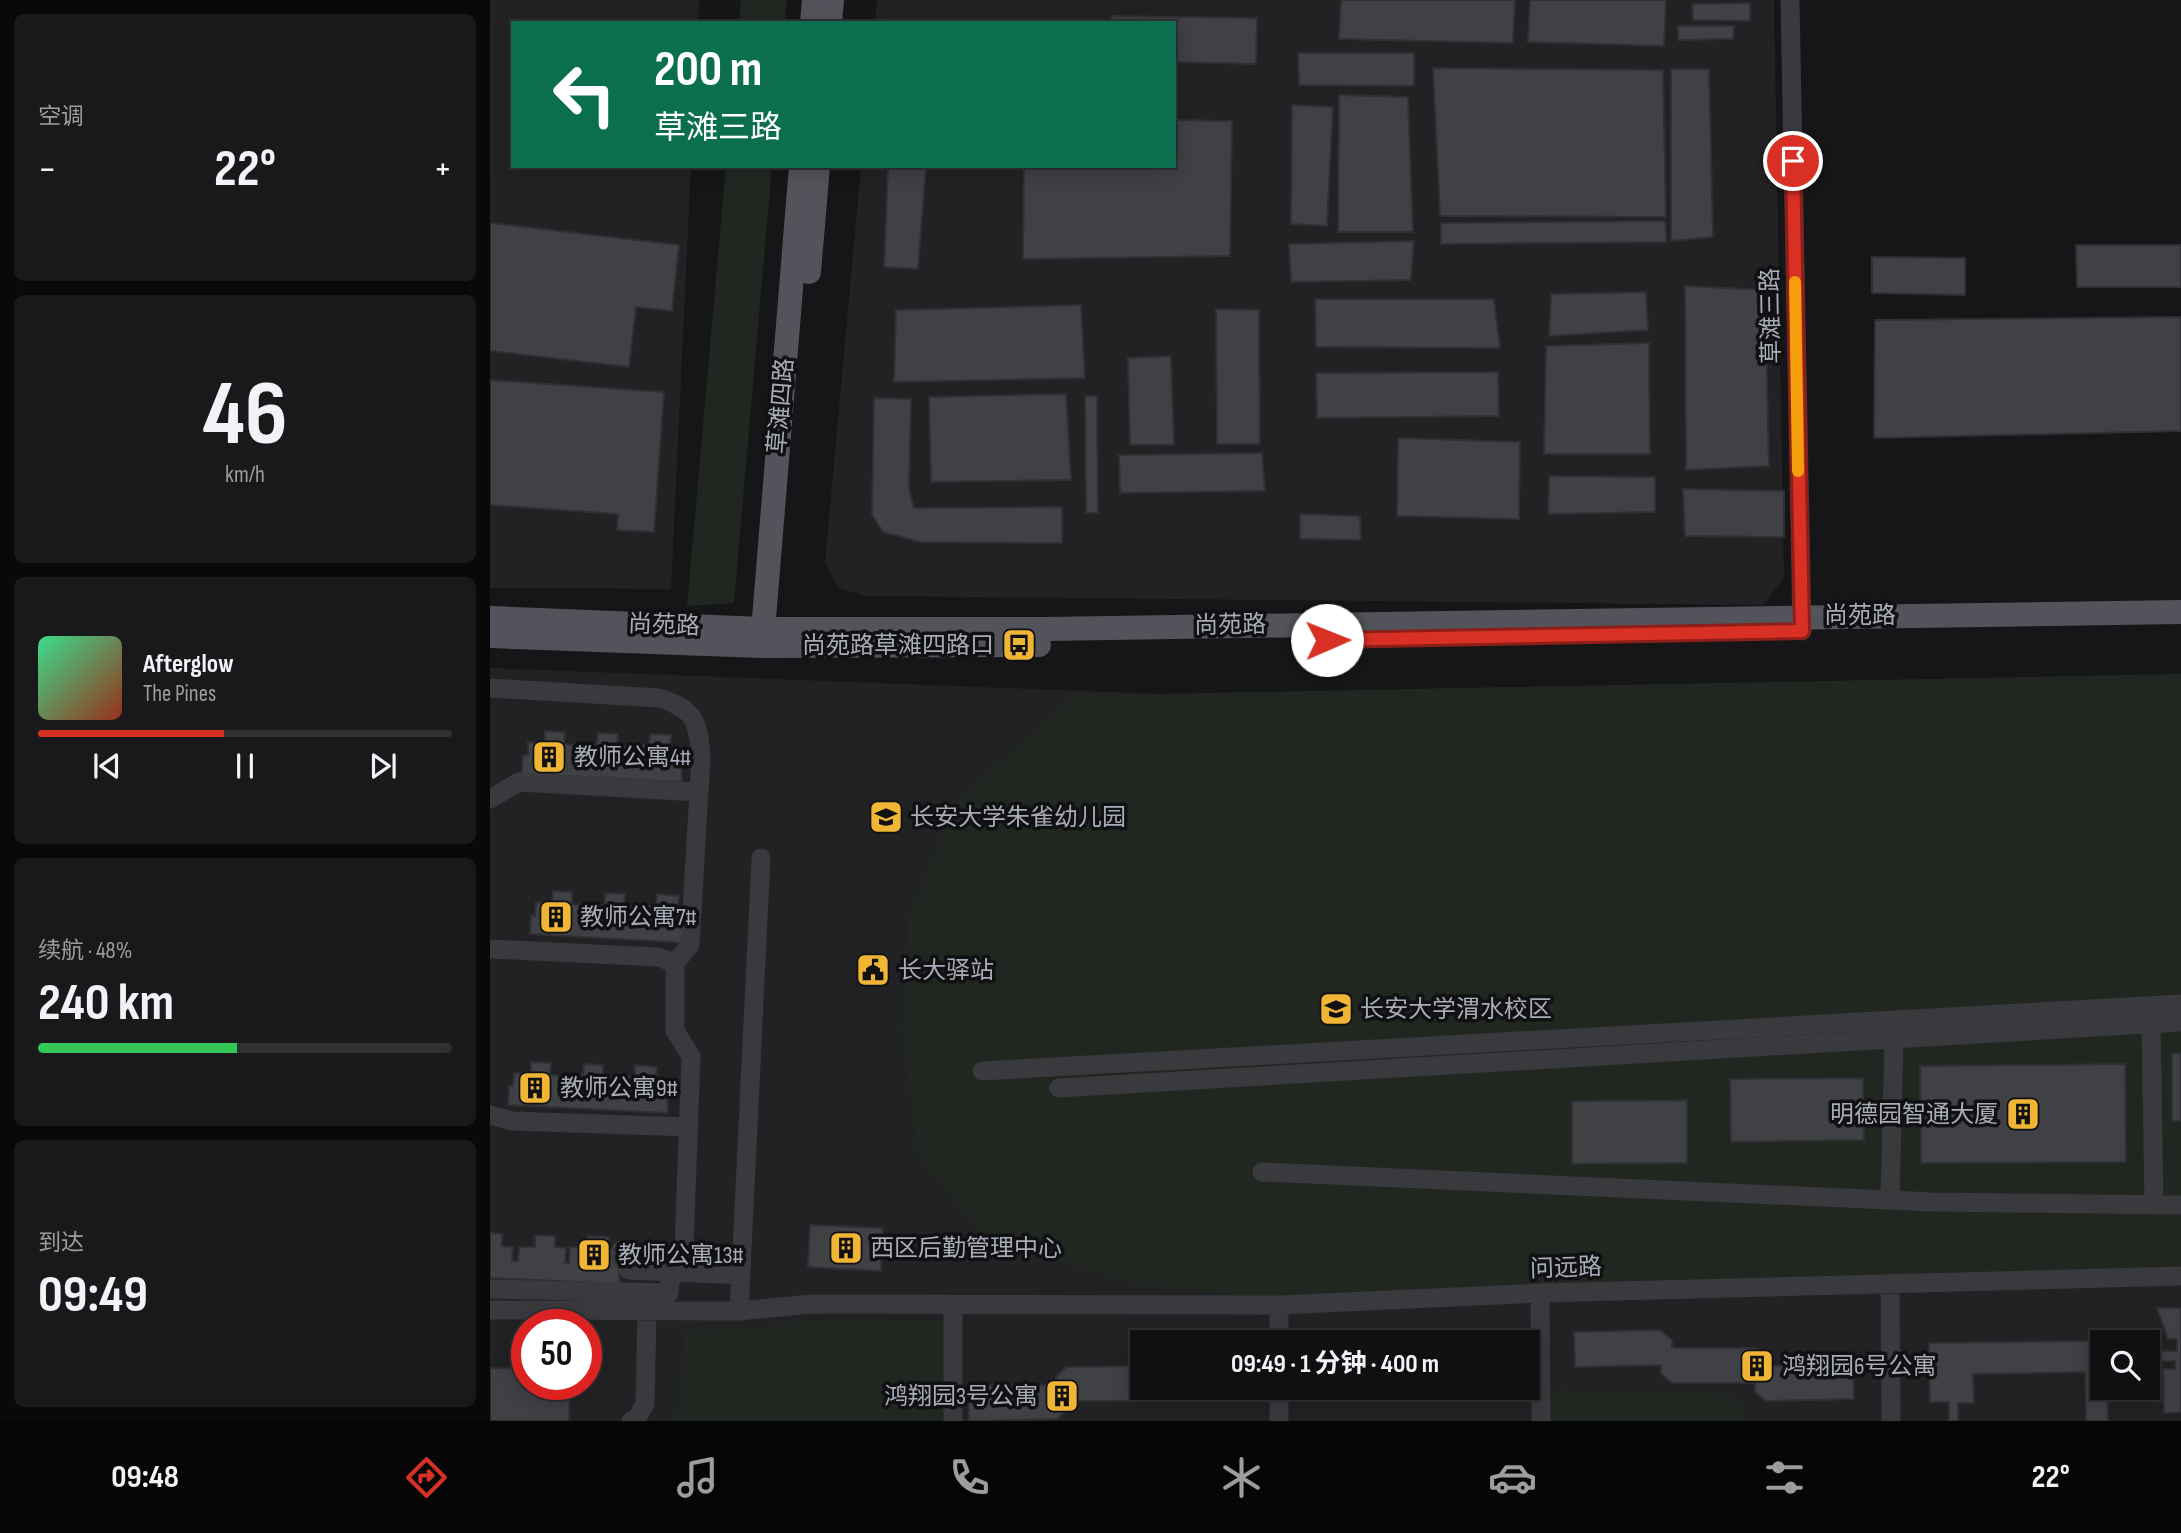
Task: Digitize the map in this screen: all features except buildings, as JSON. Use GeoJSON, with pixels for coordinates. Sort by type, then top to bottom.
{"type":"FeatureCollection","features":[{"type":"Feature","properties":{"kind":"main road"},"geometry":{"type":"LineString","coordinates":[[812,21],[814,0]]}},
{"type":"Feature","properties":{"kind":"main road"},"geometry":{"type":"LineString","coordinates":[[830,21],[832,0]]}},
{"type":"Feature","properties":{"kind":"main road","name":"草滩四路"},"geometry":{"type":"LineString","coordinates":[[771,637],[801,168]]}},
{"type":"Feature","properties":{"kind":"main road","name":"草滩四路"},"geometry":{"type":"LineString","coordinates":[[771,637],[818,168]]}},
{"type":"Feature","properties":{"kind":"main road","name":"尚苑路"},"geometry":{"type":"LineString","coordinates":[[490,636],[771,637],[1077,645],[2181,612]]}},
{"type":"Feature","properties":{"kind":"main road","name":"尚苑路"},"geometry":{"type":"LineString","coordinates":[[490,618],[771,637]]}},
{"type":"Feature","properties":{"kind":"main road","name":"尚苑路"},"geometry":{"type":"LineString","coordinates":[[1801,623],[2181,628]]}},
{"type":"Feature","properties":{"kind":"street","name":"草滩三路"},"geometry":{"type":"LineString","coordinates":[[1790,0],[1801,623]]}},
{"type":"Feature","properties":{"kind":"street"},"geometry":{"type":"LineString","coordinates":[[490,688],[659,698],[681,705],[692,718],[699,736],[699,792],[690,945],[674,963],[675,1031],[691,1056],[684,1248],[671,1272],[669,1293],[490,1289]]}},
{"type":"Feature","properties":{"kind":"street"},"geometry":{"type":"LineString","coordinates":[[490,799],[519,782],[699,792]]}},
{"type":"Feature","properties":{"kind":"street"},"geometry":{"type":"LineString","coordinates":[[739,1311],[761,858]]}},
{"type":"Feature","properties":{"kind":"street"},"geometry":{"type":"LineString","coordinates":[[490,949],[658,957],[674,963]]}},
{"type":"Feature","properties":{"kind":"street"},"geometry":{"type":"LineString","coordinates":[[982,1071],[2181,1004]]}},
{"type":"Feature","properties":{"kind":"street"},"geometry":{"type":"LineString","coordinates":[[1059,1088],[2181,1022]]}},
{"type":"Feature","properties":{"kind":"street"},"geometry":{"type":"LineString","coordinates":[[2151,1023],[2154,1205]]}},
{"type":"Feature","properties":{"kind":"street"},"geometry":{"type":"LineString","coordinates":[[1890,1199],[1894,1038]]}},
{"type":"Feature","properties":{"kind":"street"},"geometry":{"type":"LineString","coordinates":[[490,1115],[512,1121],[689,1126]]}},
{"type":"Feature","properties":{"kind":"street"},"geometry":{"type":"LineString","coordinates":[[1262,1172],[1933,1202],[2181,1205]]}},
{"type":"Feature","properties":{"kind":"street"},"geometry":{"type":"LineString","coordinates":[[621,1250],[621,1257],[629,1269],[741,1275]]}},
{"type":"Feature","properties":{"kind":"street","name":"问远路"},"geometry":{"type":"LineString","coordinates":[[490,1310],[739,1311],[811,1304],[1279,1305],[1540,1293],[2181,1276]]}},
{"type":"Feature","properties":{"kind":"street"},"geometry":{"type":"LineString","coordinates":[[1890,1283],[1891,1421]]}},
{"type":"Feature","properties":{"kind":"street"},"geometry":{"type":"LineString","coordinates":[[1540,1293],[1541,1421]]}},
{"type":"Feature","properties":{"kind":"street"},"geometry":{"type":"LineString","coordinates":[[953,1305],[953,1421]]}},
{"type":"Feature","properties":{"kind":"street"},"geometry":{"type":"LineString","coordinates":[[1279,1305],[1279,1330]]}},
{"type":"Feature","properties":{"kind":"street"},"geometry":{"type":"LineString","coordinates":[[631,1421],[637,1418],[645,1404],[647,1311]]}},
{"type":"Feature","properties":{"kind":"street"},"geometry":{"type":"LineString","coordinates":[[1279,1400],[1279,1421]]}},
{"type":"Feature","properties":{"kind":"shaded area"},"geometry":{"type":"Polygon","coordinates":[[[490,0],[699,0],[698,21],[511,21],[511,168],[691,168],[671,589],[490,588],[490,0]]]}},
{"type":"Feature","properties":{"kind":"shaded area"},"geometry":{"type":"Polygon","coordinates":[[[741,0],[787,0],[785,21],[739,21],[741,0]]]}},
{"type":"Feature","properties":{"kind":"shaded area"},"geometry":{"type":"Polygon","coordinates":[[[877,0],[1774,0],[1784,578],[1763,605],[866,596],[839,588],[825,562],[861,168],[1176,168],[1176,21],[875,21],[877,0]]]}},
{"type":"Feature","properties":{"kind":"shaded area"},"geometry":{"type":"Polygon","coordinates":[[[726,168],[772,168],[734,603],[687,606],[726,168]]]}},
{"type":"Feature","properties":{"kind":"shaded area","name":"长安大学渭水校区"},"geometry":{"type":"Polygon","coordinates":[[[490,668],[1163,694],[2181,674],[2181,1421],[490,1421],[490,668]]]}},
{"type":"Feature","properties":{"kind":"shaded area","name":"长安大学渭水校区"},"geometry":{"type":"Polygon","coordinates":[[[2181,674],[2181,1267],[1259,1298],[1129,1282],[988,1240],[919,1157],[902,1030],[908,920],[954,805],[1076,693],[1163,694],[2181,674]]]}},
{"type":"Feature","properties":{"kind":"shaded area"},"geometry":{"type":"Polygon","coordinates":[[[826,1319],[945,1320],[944,1421],[672,1421],[678,1411],[685,1331],[752,1328],[826,1319]]]}},
{"type":"Feature","properties":{"kind":"shaded area"},"geometry":{"type":"Polygon","coordinates":[[[1546,1390],[1726,1394],[1739,1404],[1745,1421],[1546,1421],[1546,1390]]]}},
{"type":"Feature","properties":{"kind":"slow traffic"},"geometry":{"type":"LineString","coordinates":[[1795,282],[1798,471]]}},
{"type":"Feature","properties":{"kind":"place","name":"尚苑路草滩四路口"},"geometry":{"type":"Point","coordinates":[1019,645]}},
{"type":"Feature","properties":{"kind":"place","name":"教师公寓4#"},"geometry":{"type":"Point","coordinates":[549,757]}},
{"type":"Feature","properties":{"kind":"place","name":"长安大学朱雀幼儿园"},"geometry":{"type":"Point","coordinates":[886,817]}},
{"type":"Feature","properties":{"kind":"place","name":"教师公寓7#"},"geometry":{"type":"Point","coordinates":[556,917]}},
{"type":"Feature","properties":{"kind":"place","name":"长大驿站"},"geometry":{"type":"Point","coordinates":[873,970]}},
{"type":"Feature","properties":{"kind":"place","name":"长安大学渭水校区"},"geometry":{"type":"Point","coordinates":[1336,1009]}},
{"type":"Feature","properties":{"kind":"place","name":"教师公寓9#"},"geometry":{"type":"Point","coordinates":[535,1088]}},
{"type":"Feature","properties":{"kind":"place","name":"明德园智通大厦"},"geometry":{"type":"Point","coordinates":[2023,1114]}},
{"type":"Feature","properties":{"kind":"place","name":"西区后勤管理中心"},"geometry":{"type":"Point","coordinates":[846,1248]}},
{"type":"Feature","properties":{"kind":"place","name":"教师公寓13#"},"geometry":{"type":"Point","coordinates":[594,1255]}},
{"type":"Feature","properties":{"kind":"place","name":"鸿翔园6号公寓"},"geometry":{"type":"Point","coordinates":[1757,1366]}},
{"type":"Feature","properties":{"kind":"place","name":"鸿翔园3号公寓"},"geometry":{"type":"Point","coordinates":[1062,1396]}},
{"type":"Feature","properties":{"kind":"route"},"geometry":{"type":"LineString","coordinates":[[1327,640],[1802,631],[1793,161]]}}]}
